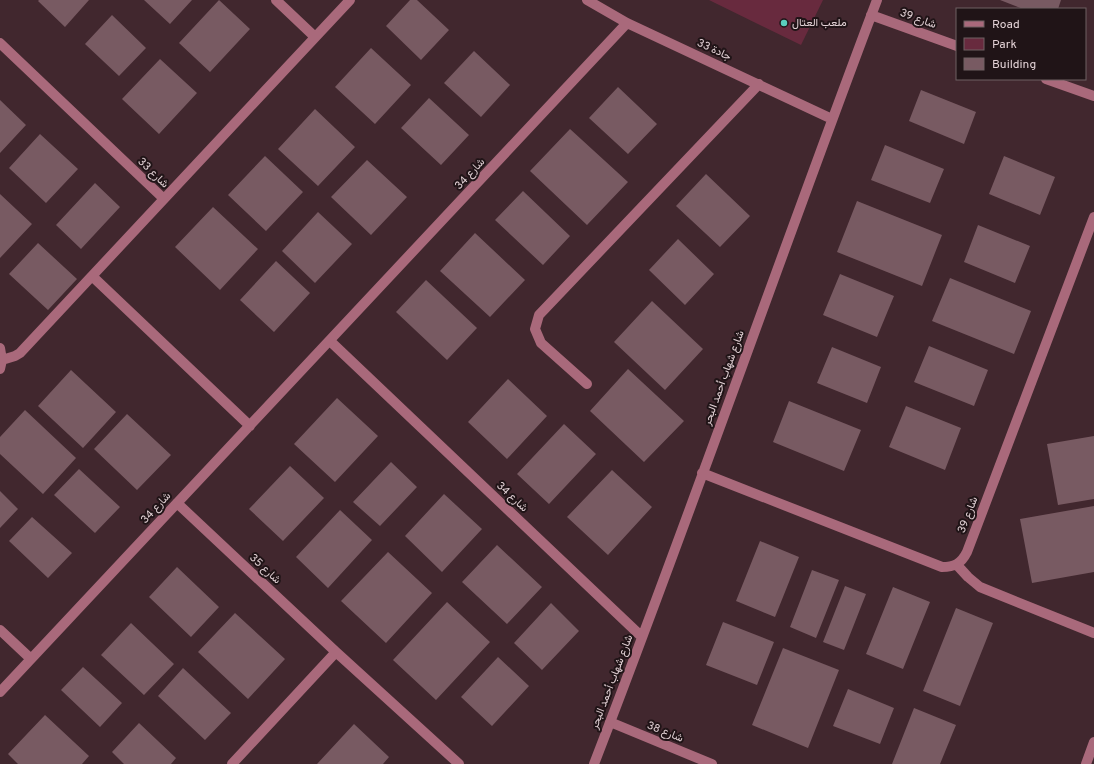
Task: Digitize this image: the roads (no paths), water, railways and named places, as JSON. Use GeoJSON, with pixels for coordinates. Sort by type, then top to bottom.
{"type":"FeatureCollection","features":[{"type":"Feature","properties":{"kind":"street"},"geometry":{"type":"LineString","coordinates":[[276,0],[315,37]]}},
{"type":"Feature","properties":{"kind":"street","name":"شارع 33"},"geometry":{"type":"LineString","coordinates":[[0,43],[164,199],[350,0]]}},
{"type":"Feature","properties":{"kind":"street","name":"جادة 33"},"geometry":{"type":"LineString","coordinates":[[587,0],[627,23],[832,119]]}},
{"type":"Feature","properties":{"kind":"street","name":"شارع شهاب أحمد البحر"},"geometry":{"type":"LineString","coordinates":[[594,764],[877,0]]}},
{"type":"Feature","properties":{"kind":"street","name":"شارع 39"},"geometry":{"type":"LineString","coordinates":[[871,15],[956,46]]}},
{"type":"Feature","properties":{"kind":"street","name":"شارع 34"},"geometry":{"type":"LineString","coordinates":[[0,692],[627,23]]}},
{"type":"Feature","properties":{"kind":"street"},"geometry":{"type":"LineString","coordinates":[[1049,80],[1094,96]]}},
{"type":"Feature","properties":{"kind":"street"},"geometry":{"type":"LineString","coordinates":[[586,384],[541,343],[535,329],[539,314],[759,84]]}},
{"type":"Feature","properties":{"kind":"street"},"geometry":{"type":"LineString","coordinates":[[0,348],[1,365],[20,354],[164,199]]}},
{"type":"Feature","properties":{"kind":"street","name":"شارع 39"},"geometry":{"type":"LineString","coordinates":[[957,565],[967,552],[1094,217]]}},
{"type":"Feature","properties":{"kind":"street"},"geometry":{"type":"LineString","coordinates":[[92,276],[250,426]]}},
{"type":"Feature","properties":{"kind":"street","name":"شارع 34"},"geometry":{"type":"LineString","coordinates":[[330,341],[642,637]]}},
{"type":"Feature","properties":{"kind":"street"},"geometry":{"type":"LineString","coordinates":[[702,473],[942,567],[957,565],[980,587],[1094,633]]}},
{"type":"Feature","properties":{"kind":"street","name":"شارع 35"},"geometry":{"type":"LineString","coordinates":[[177,503],[336,652],[459,764]]}},
{"type":"Feature","properties":{"kind":"street"},"geometry":{"type":"LineString","coordinates":[[0,630],[31,659]]}},
{"type":"Feature","properties":{"kind":"street"},"geometry":{"type":"LineString","coordinates":[[232,764],[336,652]]}},
{"type":"Feature","properties":{"kind":"street","name":"شارع 38"},"geometry":{"type":"LineString","coordinates":[[610,722],[712,764]]}},
{"type":"Feature","properties":{"kind":"street"},"geometry":{"type":"LineString","coordinates":[[1086,764],[1094,742]]}},
{"type":"Feature","properties":{"kind":"place","name":"ملعب العتال"},"geometry":{"type":"Point","coordinates":[784,23]}}]}
